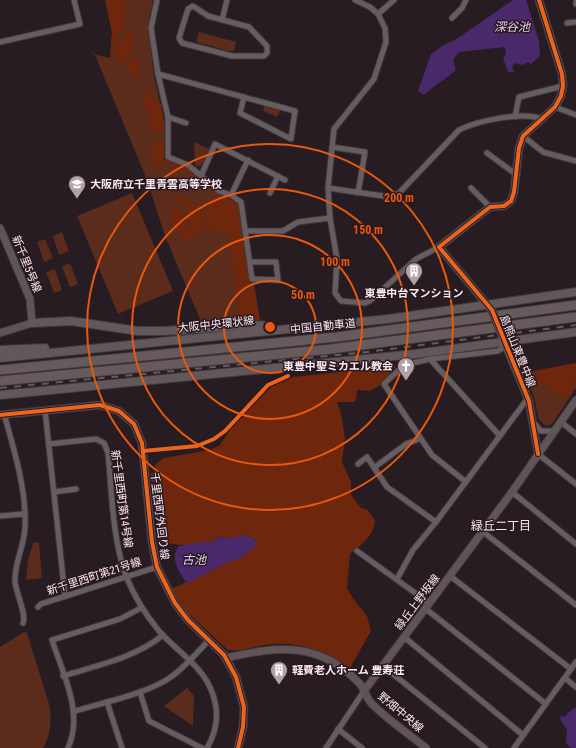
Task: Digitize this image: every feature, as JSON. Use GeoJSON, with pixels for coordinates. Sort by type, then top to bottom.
{"type":"FeatureCollection","features":[{"type":"Feature","properties":{"kind":"highway","name":"中国自動車道"},"geometry":{"type":"LineString","coordinates":[[0,370],[337,337],[576,305]]}},
{"type":"Feature","properties":{"kind":"highway"},"geometry":{"type":"LineString","coordinates":[[0,381],[331,349],[576,317]]}},
{"type":"Feature","properties":{"kind":"main road","name":"大阪中央環状線"},"geometry":{"type":"LineString","coordinates":[[0,358],[490,308],[576,292]]}},
{"type":"Feature","properties":{"kind":"main road"},"geometry":{"type":"LineString","coordinates":[[32,323],[71,321],[138,331],[164,331],[254,324],[287,328]]}},
{"type":"Feature","properties":{"kind":"main road"},"geometry":{"type":"LineString","coordinates":[[0,395],[379,358],[504,340],[576,332]]}},
{"type":"Feature","properties":{"kind":"main road"},"geometry":{"type":"LineString","coordinates":[[0,350],[101,347]]}},
{"type":"Feature","properties":{"kind":"street"},"geometry":{"type":"LineString","coordinates":[[0,42],[80,24],[74,0]]}},
{"type":"Feature","properties":{"kind":"street"},"geometry":{"type":"LineString","coordinates":[[157,0],[151,28],[158,74],[168,117],[168,157],[188,165],[219,191],[231,195],[241,202],[252,279],[278,280],[276,262],[250,262]]}},
{"type":"Feature","properties":{"kind":"street"},"geometry":{"type":"LineString","coordinates":[[222,20],[227,0]]}},
{"type":"Feature","properties":{"kind":"street"},"geometry":{"type":"LineString","coordinates":[[357,0],[370,7],[378,14],[385,28],[386,42],[374,79],[334,129],[328,188],[330,218],[337,259],[335,293],[341,301],[365,303],[371,300],[416,259],[439,247],[490,207],[504,206],[511,200],[517,175],[519,148],[523,136],[555,106],[561,96],[563,86],[562,74],[539,0]]}},
{"type":"Feature","properties":{"kind":"street"},"geometry":{"type":"LineString","coordinates":[[378,14],[394,0]]}},
{"type":"Feature","properties":{"kind":"street"},"geometry":{"type":"LineString","coordinates":[[452,18],[462,8],[466,0]]}},
{"type":"Feature","properties":{"kind":"street"},"geometry":{"type":"LineString","coordinates":[[193,6],[208,16],[222,20],[249,27],[267,46],[267,52],[264,56],[232,56],[182,43],[179,38],[188,9],[193,6]]}},
{"type":"Feature","properties":{"kind":"street"},"geometry":{"type":"LineString","coordinates":[[567,23],[576,22]]}},
{"type":"Feature","properties":{"kind":"street"},"geometry":{"type":"LineString","coordinates":[[158,74],[244,97],[295,111],[291,139],[240,113],[244,97]]}},
{"type":"Feature","properties":{"kind":"street"},"geometry":{"type":"LineString","coordinates":[[515,117],[519,97],[563,86]]}},
{"type":"Feature","properties":{"kind":"street"},"geometry":{"type":"LineString","coordinates":[[555,106],[576,114]]}},
{"type":"Feature","properties":{"kind":"street"},"geometry":{"type":"LineString","coordinates":[[328,188],[390,197],[398,193],[459,130],[471,124],[515,117],[535,116],[542,119]]}},
{"type":"Feature","properties":{"kind":"street"},"geometry":{"type":"LineString","coordinates":[[168,117],[186,123]]}},
{"type":"Feature","properties":{"kind":"street"},"geometry":{"type":"LineString","coordinates":[[523,136],[542,152],[576,161]]}},
{"type":"Feature","properties":{"kind":"street"},"geometry":{"type":"LineString","coordinates":[[201,176],[215,144],[285,180]]}},
{"type":"Feature","properties":{"kind":"street"},"geometry":{"type":"LineString","coordinates":[[332,146],[365,152],[358,193]]}},
{"type":"Feature","properties":{"kind":"street"},"geometry":{"type":"LineString","coordinates":[[487,153],[517,175]]}},
{"type":"Feature","properties":{"kind":"street"},"geometry":{"type":"LineString","coordinates":[[231,195],[248,160]]}},
{"type":"Feature","properties":{"kind":"street"},"geometry":{"type":"LineString","coordinates":[[270,193],[278,176]]}},
{"type":"Feature","properties":{"kind":"street"},"geometry":{"type":"LineString","coordinates":[[470,188],[490,207]]}},
{"type":"Feature","properties":{"kind":"street"},"geometry":{"type":"LineString","coordinates":[[246,230],[283,231],[298,222],[330,218]]}},
{"type":"Feature","properties":{"kind":"street","name":"新千里5号線"},"geometry":{"type":"LineString","coordinates":[[0,228],[30,299],[32,323]]}},
{"type":"Feature","properties":{"kind":"street","name":"島熊山東豊中線"},"geometry":{"type":"LineString","coordinates":[[439,247],[490,308],[528,398],[534,423],[538,454]]}},
{"type":"Feature","properties":{"kind":"street"},"geometry":{"type":"LineString","coordinates":[[0,333],[32,323]]}},
{"type":"Feature","properties":{"kind":"street"},"geometry":{"type":"LineString","coordinates":[[466,482],[432,455],[419,439],[384,384],[404,364],[430,359],[498,351],[501,350],[504,340]]}},
{"type":"Feature","properties":{"kind":"street"},"geometry":{"type":"LineString","coordinates":[[430,359],[500,436]]}},
{"type":"Feature","properties":{"kind":"street"},"geometry":{"type":"LineString","coordinates":[[397,579],[412,550],[436,522],[528,398]]}},
{"type":"Feature","properties":{"kind":"street","name":"緑丘上野坂線"},"geometry":{"type":"LineString","coordinates":[[364,691],[512,492],[576,400]]}},
{"type":"Feature","properties":{"kind":"street","name":"千里西町外回り線"},"geometry":{"type":"LineString","coordinates":[[2,414],[103,405],[122,413],[134,424],[142,444],[152,542],[157,567],[175,603],[188,620],[226,658],[239,683],[244,707],[244,727],[238,748]]}},
{"type":"Feature","properties":{"kind":"street"},"geometry":{"type":"LineString","coordinates":[[45,410],[65,596]]}},
{"type":"Feature","properties":{"kind":"street"},"geometry":{"type":"LineString","coordinates":[[2,414],[20,472],[25,530],[15,572],[16,586],[24,620],[23,623]]}},
{"type":"Feature","properties":{"kind":"street"},"geometry":{"type":"LineString","coordinates":[[561,422],[576,434]]}},
{"type":"Feature","properties":{"kind":"street"},"geometry":{"type":"LineString","coordinates":[[534,423],[541,431],[554,431]]}},
{"type":"Feature","properties":{"kind":"street","name":"新千里西町第14号線"},"geometry":{"type":"LineString","coordinates":[[49,444],[96,439],[104,443],[108,453],[118,548],[126,576],[141,608],[163,635],[190,660],[205,677],[214,694],[216,723],[212,740],[207,748]]}},
{"type":"Feature","properties":{"kind":"street"},"geometry":{"type":"LineString","coordinates":[[375,467],[406,444],[419,439]]}},
{"type":"Feature","properties":{"kind":"street"},"geometry":{"type":"LineString","coordinates":[[538,454],[576,484]]}},
{"type":"Feature","properties":{"kind":"street"},"geometry":{"type":"LineString","coordinates":[[358,464],[367,457],[387,487],[436,522]]}},
{"type":"Feature","properties":{"kind":"street"},"geometry":{"type":"LineString","coordinates":[[54,492],[76,489]]}},
{"type":"Feature","properties":{"kind":"street"},"geometry":{"type":"LineString","coordinates":[[512,492],[576,544]]}},
{"type":"Feature","properties":{"kind":"street"},"geometry":{"type":"LineString","coordinates":[[0,516],[24,514]]}},
{"type":"Feature","properties":{"kind":"street"},"geometry":{"type":"LineString","coordinates":[[482,531],[576,606]]}},
{"type":"Feature","properties":{"kind":"street"},"geometry":{"type":"LineString","coordinates":[[357,551],[397,579],[427,606],[546,704]]}},
{"type":"Feature","properties":{"kind":"street","name":"新千里西町第21号線"},"geometry":{"type":"LineString","coordinates":[[38,607],[65,596],[157,567]]}},
{"type":"Feature","properties":{"kind":"street"},"geometry":{"type":"LineString","coordinates":[[450,576],[571,669]]}},
{"type":"Feature","properties":{"kind":"street"},"geometry":{"type":"LineString","coordinates":[[68,748],[74,732],[75,711],[52,640],[120,619],[141,608]]}},
{"type":"Feature","properties":{"kind":"street"},"geometry":{"type":"LineString","coordinates":[[64,676],[128,656],[150,646],[163,635]]}},
{"type":"Feature","properties":{"kind":"street"},"geometry":{"type":"LineString","coordinates":[[404,637],[524,735]]}},
{"type":"Feature","properties":{"kind":"street"},"geometry":{"type":"LineString","coordinates":[[75,711],[140,692],[170,678],[209,640]]}},
{"type":"Feature","properties":{"kind":"street"},"geometry":{"type":"LineString","coordinates":[[226,658],[276,649],[292,648],[322,657],[338,666],[357,681],[364,691],[326,748]]}},
{"type":"Feature","properties":{"kind":"street"},"geometry":{"type":"LineString","coordinates":[[516,747],[576,662]]}},
{"type":"Feature","properties":{"kind":"street"},"geometry":{"type":"LineString","coordinates":[[383,666],[485,748]]}},
{"type":"Feature","properties":{"kind":"street"},"geometry":{"type":"LineString","coordinates":[[565,678],[576,687]]}},
{"type":"Feature","properties":{"kind":"street","name":"野畑中央線"},"geometry":{"type":"LineString","coordinates":[[364,691],[375,706],[426,748]]}},
{"type":"Feature","properties":{"kind":"street"},"geometry":{"type":"LineString","coordinates":[[140,692],[149,721],[202,748]]}},
{"type":"Feature","properties":{"kind":"street"},"geometry":{"type":"LineString","coordinates":[[107,702],[122,748]]}},
{"type":"Feature","properties":{"kind":"street"},"geometry":{"type":"LineString","coordinates":[[338,729],[362,748]]}},
{"type":"Feature","properties":{"kind":"shaded area"},"geometry":{"type":"Polygon","coordinates":[[[105,0],[153,0],[148,25],[154,76],[164,121],[164,159],[186,167],[218,193],[238,204],[250,281],[254,282],[260,320],[231,320],[202,324],[165,236],[147,180],[95,55],[89,51],[97,55],[110,58],[112,32],[105,0]]]}},
{"type":"Feature","properties":{"kind":"shaded area"},"geometry":{"type":"Polygon","coordinates":[[[105,0],[127,0],[122,29],[132,29],[134,48],[122,65],[116,62],[115,51],[117,43],[124,40],[126,34],[119,32],[114,43],[113,56],[110,58],[112,32],[105,0]]]}},
{"type":"Feature","properties":{"kind":"shaded area"},"geometry":{"type":"Polygon","coordinates":[[[199,32],[236,42],[234,51],[196,42],[199,32]]]}},
{"type":"Feature","properties":{"kind":"shaded area"},"geometry":{"type":"Polygon","coordinates":[[[134,58],[137,60],[142,81],[126,69],[126,66],[131,59],[134,58]]]}},
{"type":"Feature","properties":{"kind":"shaded area"},"geometry":{"type":"Polygon","coordinates":[[[149,92],[161,104],[164,132],[152,132],[149,114],[142,106],[144,94],[149,92]]]}},
{"type":"Feature","properties":{"kind":"shaded area"},"geometry":{"type":"Polygon","coordinates":[[[265,104],[281,109],[277,117],[263,111],[265,104]]]}},
{"type":"Feature","properties":{"kind":"shaded area"},"geometry":{"type":"Polygon","coordinates":[[[164,140],[164,160],[186,167],[203,182],[201,183],[185,171],[165,163],[160,166],[151,165],[152,144],[157,144],[158,141],[164,140]]]}},
{"type":"Feature","properties":{"kind":"shaded area"},"geometry":{"type":"Polygon","coordinates":[[[194,142],[209,149],[203,164],[198,167],[195,165],[194,142]]]}},
{"type":"Feature","properties":{"kind":"shaded area"},"geometry":{"type":"Polygon","coordinates":[[[216,192],[236,202],[239,207],[250,282],[247,288],[235,298],[234,268],[227,231],[211,231],[205,213],[216,192]]]}},
{"type":"Feature","properties":{"kind":"shaded area"},"geometry":{"type":"Polygon","coordinates":[[[132,193],[173,291],[118,314],[77,216],[132,193]]]}},
{"type":"Feature","properties":{"kind":"shaded area"},"geometry":{"type":"Polygon","coordinates":[[[174,196],[193,202],[200,209],[207,228],[205,232],[200,229],[193,235],[195,241],[188,241],[179,234],[173,225],[171,209],[173,203],[183,214],[186,223],[184,228],[190,228],[191,223],[187,216],[188,209],[184,204],[177,202],[174,196]]]}},
{"type":"Feature","properties":{"kind":"shaded area"},"geometry":{"type":"Polygon","coordinates":[[[62,232],[69,251],[59,255],[53,236],[62,232]]]}},
{"type":"Feature","properties":{"kind":"shaded area"},"geometry":{"type":"Polygon","coordinates":[[[45,239],[53,258],[44,262],[37,242],[45,239]]]}},
{"type":"Feature","properties":{"kind":"shaded area"},"geometry":{"type":"Polygon","coordinates":[[[70,263],[78,284],[70,287],[62,266],[70,263]]]}},
{"type":"Feature","properties":{"kind":"shaded area"},"geometry":{"type":"Polygon","coordinates":[[[55,269],[62,290],[54,293],[46,272],[55,269]]]}},
{"type":"Feature","properties":{"kind":"shaded area"},"geometry":{"type":"Polygon","coordinates":[[[253,282],[260,320],[237,320],[238,300],[250,289],[253,282]]]}},
{"type":"Feature","properties":{"kind":"shaded area"},"geometry":{"type":"Polygon","coordinates":[[[576,363],[576,388],[552,424],[546,426],[539,420],[534,397],[524,373],[576,363]]]}},
{"type":"Feature","properties":{"kind":"shaded area"},"geometry":{"type":"Polygon","coordinates":[[[576,363],[573,388],[569,395],[565,398],[549,390],[550,387],[544,382],[542,385],[537,382],[528,382],[524,373],[576,363]]]}},
{"type":"Feature","properties":{"kind":"shaded area"},"geometry":{"type":"Polygon","coordinates":[[[396,366],[380,385],[370,391],[357,390],[356,400],[353,402],[337,402],[341,413],[345,438],[342,462],[351,482],[351,495],[361,508],[368,510],[375,521],[370,536],[350,554],[347,588],[354,600],[367,616],[371,631],[350,668],[320,651],[299,645],[276,644],[241,650],[228,650],[188,613],[171,589],[186,582],[188,583],[227,562],[243,557],[256,541],[246,535],[231,538],[220,537],[211,542],[180,545],[161,542],[159,539],[155,483],[151,481],[150,477],[151,473],[155,471],[155,465],[164,458],[210,450],[220,445],[233,425],[273,385],[293,377],[396,366]]]}},
{"type":"Feature","properties":{"kind":"shaded area"},"geometry":{"type":"Polygon","coordinates":[[[39,542],[42,578],[26,580],[28,560],[33,543],[39,542]]]}},
{"type":"Feature","properties":{"kind":"shaded area"},"geometry":{"type":"Polygon","coordinates":[[[24,632],[27,633],[49,704],[51,721],[49,732],[43,748],[0,748],[0,647],[24,632]]]}},
{"type":"Feature","properties":{"kind":"shaded area"},"geometry":{"type":"Polygon","coordinates":[[[187,688],[194,696],[193,726],[164,706],[187,688]]]}},
{"type":"Feature","properties":{"kind":"water","name":"深谷池"},"geometry":{"type":"Polygon","coordinates":[[[513,0],[526,0],[539,41],[540,56],[531,64],[528,62],[523,65],[516,63],[512,66],[514,72],[508,72],[503,58],[506,54],[505,47],[459,52],[453,60],[456,70],[424,95],[418,91],[431,54],[442,46],[458,38],[513,0]]]}},
{"type":"Feature","properties":{"kind":"water","name":"古池"},"geometry":{"type":"Polygon","coordinates":[[[243,535],[252,538],[256,541],[257,545],[241,558],[225,563],[189,583],[186,582],[176,565],[175,560],[176,551],[179,546],[199,542],[211,542],[221,537],[231,538],[243,535]]]}},
{"type":"Feature","properties":{"kind":"water"},"geometry":{"type":"Polygon","coordinates":[[[576,708],[576,748],[571,748],[566,743],[567,730],[560,719],[561,715],[564,717],[576,708]]]}},
{"type":"Feature","properties":{"kind":"railway"},"geometry":{"type":"LineString","coordinates":[[0,388],[367,352],[576,325]]}},
{"type":"Feature","properties":{"kind":"cycle path"},"geometry":{"type":"LineString","coordinates":[[538,454],[529,401],[492,310],[439,247],[490,207],[504,206],[511,201],[514,192],[519,148],[523,136],[555,107],[561,96],[563,86],[562,74],[539,0]]}},
{"type":"Feature","properties":{"kind":"cycle path"},"geometry":{"type":"LineString","coordinates":[[143,451],[197,446],[214,439],[225,431],[268,385],[288,376]]}},
{"type":"Feature","properties":{"kind":"cycle path"},"geometry":{"type":"LineString","coordinates":[[0,415],[100,405],[119,411],[134,424],[142,443],[152,542],[157,567],[175,603],[188,620],[224,655],[236,677],[244,707],[243,727],[238,748]]}},
{"type":"Feature","properties":{"kind":"place","name":"大阪府立千里青雲高等学校"},"geometry":{"type":"Point","coordinates":[77,199]}},
{"type":"Feature","properties":{"kind":"place","name":"東豊中台マンション"},"geometry":{"type":"Point","coordinates":[414,286]}},
{"type":"Feature","properties":{"kind":"place","name":"東豊中聖ミカエル教会"},"geometry":{"type":"Point","coordinates":[406,381]}},
{"type":"Feature","properties":{"kind":"place","name":"軽費老人ホーム 豊寿荘"},"geometry":{"type":"Point","coordinates":[279,685]}},
{"type":"Feature","properties":{"kind":"district","name":"緑丘二丁目"},"geometry":{"type":"Point","coordinates":[501,526]}}]}
